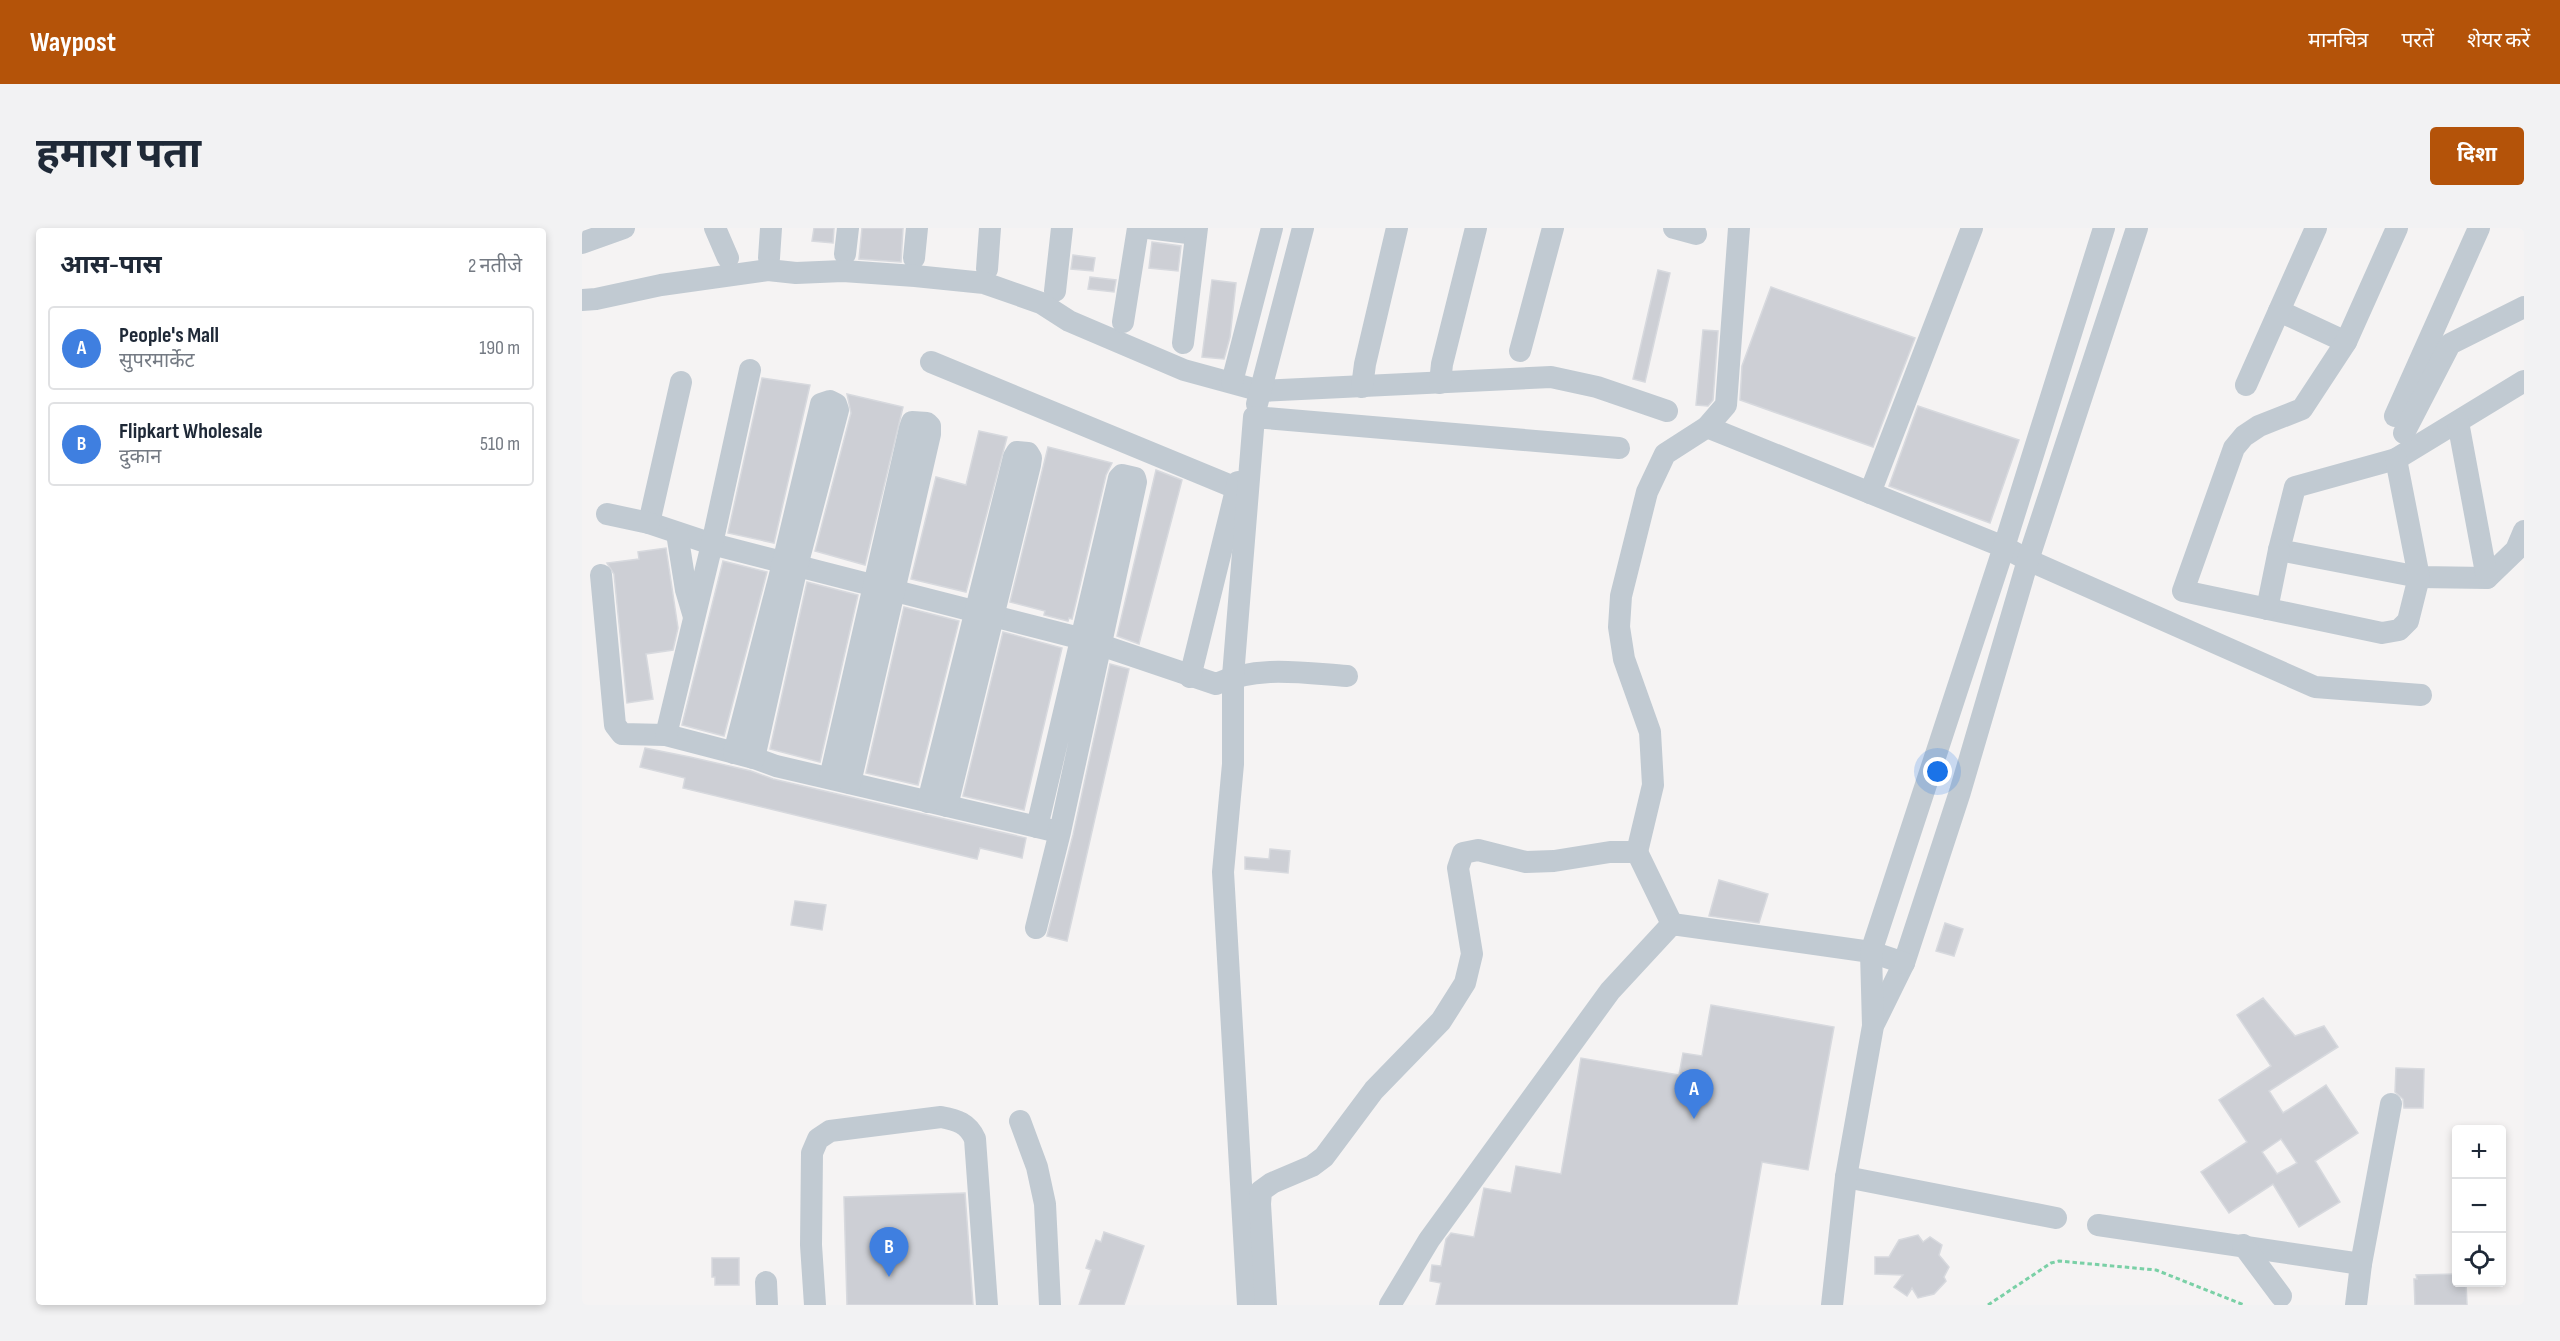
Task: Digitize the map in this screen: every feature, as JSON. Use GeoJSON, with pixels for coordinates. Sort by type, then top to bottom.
{"type":"FeatureCollection","features":[{"type":"Feature","properties":{"kind":"street"},"geometry":{"type":"LineString","coordinates":[[582,243],[624,228]]}},
{"type":"Feature","properties":{"kind":"street"},"geometry":{"type":"LineString","coordinates":[[715,228],[728,258]]}},
{"type":"Feature","properties":{"kind":"street"},"geometry":{"type":"LineString","coordinates":[[770,258],[771,228]]}},
{"type":"Feature","properties":{"kind":"street"},"geometry":{"type":"LineString","coordinates":[[844,254],[848,228]]}},
{"type":"Feature","properties":{"kind":"street"},"geometry":{"type":"LineString","coordinates":[[914,258],[917,228]]}},
{"type":"Feature","properties":{"kind":"street"},"geometry":{"type":"LineString","coordinates":[[987,269],[990,228]]}},
{"type":"Feature","properties":{"kind":"street"},"geometry":{"type":"LineString","coordinates":[[1055,291],[1062,228]]}},
{"type":"Feature","properties":{"kind":"street"},"geometry":{"type":"LineString","coordinates":[[1123,322],[1138,228]]}},
{"type":"Feature","properties":{"kind":"street"},"geometry":{"type":"LineString","coordinates":[[1148,228],[1196,231],[1183,343]]}},
{"type":"Feature","properties":{"kind":"street"},"geometry":{"type":"LineString","coordinates":[[1232,382],[1272,228]]}},
{"type":"Feature","properties":{"kind":"street"},"geometry":{"type":"LineString","coordinates":[[1190,677],[1303,228]]}},
{"type":"Feature","properties":{"kind":"street"},"geometry":{"type":"LineString","coordinates":[[1362,387],[1365,364],[1397,228]]}},
{"type":"Feature","properties":{"kind":"street"},"geometry":{"type":"LineString","coordinates":[[1440,383],[1442,364],[1476,228]]}},
{"type":"Feature","properties":{"kind":"street"},"geometry":{"type":"LineString","coordinates":[[1520,351],[1553,228]]}},
{"type":"Feature","properties":{"kind":"street"},"geometry":{"type":"LineString","coordinates":[[1674,228],[1696,234]]}},
{"type":"Feature","properties":{"kind":"street"},"geometry":{"type":"LineString","coordinates":[[1672,924],[1637,852],[1653,785],[1650,732],[1624,658],[1619,627],[1621,596],[1647,492],[1665,454],[1707,428],[1726,405],[1729,396],[1739,228]]}},
{"type":"Feature","properties":{"kind":"street"},"geometry":{"type":"LineString","coordinates":[[1870,493],[1972,228]]}},
{"type":"Feature","properties":{"kind":"street"},"geometry":{"type":"LineString","coordinates":[[1832,1305],[1846,1178],[1873,1026],[1871,952],[2004,546],[2104,228]]}},
{"type":"Feature","properties":{"kind":"street"},"geometry":{"type":"LineString","coordinates":[[1873,1026],[1904,963],[1960,792],[2028,560],[2137,228]]}},
{"type":"Feature","properties":{"kind":"street"},"geometry":{"type":"LineString","coordinates":[[2246,386],[2316,228]]}},
{"type":"Feature","properties":{"kind":"street"},"geometry":{"type":"LineString","coordinates":[[2396,459],[2419,577],[2408,621],[2399,630],[2382,633],[2183,591],[2234,448],[2244,436],[2259,426],[2302,409],[2346,342],[2397,228]]}},
{"type":"Feature","properties":{"kind":"street"},"geometry":{"type":"LineString","coordinates":[[2479,228],[2428,343],[2400,425],[2450,344],[2524,307]]}},
{"type":"Feature","properties":{"kind":"street"},"geometry":{"type":"LineString","coordinates":[[582,300],[661,285],[768,270],[796,273],[843,271],[984,283],[1041,303],[1069,321],[1184,370],[1261,391],[1551,377],[1598,387],[1666,411]]}},
{"type":"Feature","properties":{"kind":"street"},"geometry":{"type":"LineString","coordinates":[[2428,343],[2524,291]]}},
{"type":"Feature","properties":{"kind":"street"},"geometry":{"type":"LineString","coordinates":[[2279,311],[2346,342]]}},
{"type":"Feature","properties":{"kind":"street"},"geometry":{"type":"LineString","coordinates":[[931,362],[1236,488]]}},
{"type":"Feature","properties":{"kind":"street"},"geometry":{"type":"LineString","coordinates":[[666,735],[712,544],[750,370]]}},
{"type":"Feature","properties":{"kind":"street"},"geometry":{"type":"LineString","coordinates":[[2267,609],[2295,487],[2396,459],[2524,381]]}},
{"type":"Feature","properties":{"kind":"street"},"geometry":{"type":"LineString","coordinates":[[649,523],[681,382]]}},
{"type":"Feature","properties":{"kind":"street"},"geometry":{"type":"LineString","coordinates":[[744,755],[790,564],[821,404],[830,401],[836,404],[838,410],[790,564]]}},
{"type":"Feature","properties":{"kind":"street"},"geometry":{"type":"LineString","coordinates":[[1254,417],[1619,448]]}},
{"type":"Feature","properties":{"kind":"street"},"geometry":{"type":"LineString","coordinates":[[1248,1305],[1223,872],[1233,764],[1233,676],[1254,417]]}},
{"type":"Feature","properties":{"kind":"street"},"geometry":{"type":"LineString","coordinates":[[840,781],[884,588],[910,429],[912,422],[927,423],[930,426],[930,434],[884,588]]}},
{"type":"Feature","properties":{"kind":"street"},"geometry":{"type":"LineString","coordinates":[[2457,422],[2487,578]]}},
{"type":"Feature","properties":{"kind":"street"},"geometry":{"type":"LineString","coordinates":[[1707,428],[2004,546],[2028,560],[2315,687],[2421,695]]}},
{"type":"Feature","properties":{"kind":"street"},"geometry":{"type":"LineString","coordinates":[[938,804],[985,614],[1030,465],[1031,458],[1028,453],[1017,452],[1014,457],[985,614]]}},
{"type":"Feature","properties":{"kind":"street"},"geometry":{"type":"LineString","coordinates":[[1036,827],[1091,643],[1136,482],[1132,477],[1122,475],[1119,478],[1091,643],[1060,832],[1036,928]]}},
{"type":"Feature","properties":{"kind":"street"},"geometry":{"type":"LineString","coordinates":[[607,514],[649,523],[712,544],[1091,643],[1216,684],[1233,676],[1277,671],[1347,676]]}},
{"type":"Feature","properties":{"kind":"street"},"geometry":{"type":"LineString","coordinates":[[2279,550],[2419,577],[2487,578],[2516,550],[2524,531]]}},
{"type":"Feature","properties":{"kind":"street"},"geometry":{"type":"LineString","coordinates":[[677,533],[686,590],[694,618]]}},
{"type":"Feature","properties":{"kind":"street"},"geometry":{"type":"LineString","coordinates":[[601,575],[615,725],[622,734],[666,735],[744,755],[776,766],[1060,832]]}},
{"type":"Feature","properties":{"kind":"street"},"geometry":{"type":"LineString","coordinates":[[1938,748],[1970,757]]}},
{"type":"Feature","properties":{"kind":"street"},"geometry":{"type":"LineString","coordinates":[[1927,782],[1960,792]]}},
{"type":"Feature","properties":{"kind":"street"},"geometry":{"type":"LineString","coordinates":[[1266,1305],[1261,1191],[1272,1183],[1312,1166],[1324,1157],[1374,1090],[1441,1021],[1465,983],[1472,954],[1458,868],[1463,853],[1478,849],[1526,862],[1554,861],[1610,852],[1637,852]]}},
{"type":"Feature","properties":{"kind":"street"},"geometry":{"type":"LineString","coordinates":[[1672,924],[1871,952],[1904,963]]}},
{"type":"Feature","properties":{"kind":"street"},"geometry":{"type":"LineString","coordinates":[[1390,1305],[1429,1240],[1610,991],[1672,924]]}},
{"type":"Feature","properties":{"kind":"street"},"geometry":{"type":"LineString","coordinates":[[2356,1305],[2361,1264],[2391,1104]]}},
{"type":"Feature","properties":{"kind":"street"},"geometry":{"type":"LineString","coordinates":[[815,1305],[811,1245],[812,1153],[818,1139],[830,1131],[940,1117],[956,1120],[970,1128],[975,1139],[987,1305]]}},
{"type":"Feature","properties":{"kind":"street"},"geometry":{"type":"LineString","coordinates":[[1020,1121],[1037,1167],[1045,1204],[1050,1305]]}},
{"type":"Feature","properties":{"kind":"street"},"geometry":{"type":"LineString","coordinates":[[1846,1178],[2056,1218]]}},
{"type":"Feature","properties":{"kind":"street"},"geometry":{"type":"LineString","coordinates":[[2098,1225],[2361,1264]]}},
{"type":"Feature","properties":{"kind":"street"},"geometry":{"type":"LineString","coordinates":[[2243,1245],[2281,1296]]}},
{"type":"Feature","properties":{"kind":"street"},"geometry":{"type":"LineString","coordinates":[[766,1282],[767,1305]]}},
{"type":"Feature","properties":{"kind":"path"},"geometry":{"type":"LineString","coordinates":[[1988,1305],[2051,1263],[2059,1261],[2156,1270],[2244,1305]]}},
{"type":"Feature","properties":{"kind":"building"},"geometry":{"type":"Polygon","coordinates":[[[814,228],[834,228],[833,243],[812,241],[814,228]]]}},
{"type":"Feature","properties":{"kind":"building"},"geometry":{"type":"Polygon","coordinates":[[[862,228],[903,228],[901,262],[859,259],[862,228]]]}},
{"type":"Feature","properties":{"kind":"building"},"geometry":{"type":"Polygon","coordinates":[[[1152,242],[1181,246],[1178,271],[1149,268],[1152,242]]]}},
{"type":"Feature","properties":{"kind":"building"},"geometry":{"type":"Polygon","coordinates":[[[1073,255],[1095,258],[1093,271],[1071,269],[1073,255]]]}},
{"type":"Feature","properties":{"kind":"building"},"geometry":{"type":"Polygon","coordinates":[[[1658,270],[1670,273],[1645,382],[1633,379],[1658,270]]]}},
{"type":"Feature","properties":{"kind":"building"},"geometry":{"type":"Polygon","coordinates":[[[1090,277],[1116,280],[1114,292],[1088,289],[1090,277]]]}},
{"type":"Feature","properties":{"kind":"building"},"geometry":{"type":"Polygon","coordinates":[[[1212,280],[1236,283],[1230,337],[1224,359],[1202,357],[1212,280]]]}},
{"type":"Feature","properties":{"kind":"building"},"geometry":{"type":"Polygon","coordinates":[[[1771,287],[1915,338],[1873,447],[1740,400],[1742,366],[1771,287]]]}},
{"type":"Feature","properties":{"kind":"building"},"geometry":{"type":"Polygon","coordinates":[[[1703,330],[1718,331],[1713,400],[1708,406],[1696,405],[1703,330]]]}},
{"type":"Feature","properties":{"kind":"building"},"geometry":{"type":"Polygon","coordinates":[[[762,378],[810,385],[774,543],[728,533],[762,378]]]}},
{"type":"Feature","properties":{"kind":"building"},"geometry":{"type":"Polygon","coordinates":[[[847,394],[903,407],[865,565],[815,551],[851,413],[847,394]]]}},
{"type":"Feature","properties":{"kind":"building"},"geometry":{"type":"Polygon","coordinates":[[[1918,406],[2019,440],[1990,523],[1889,486],[1918,406]]]}},
{"type":"Feature","properties":{"kind":"building"},"geometry":{"type":"Polygon","coordinates":[[[979,431],[1007,437],[966,592],[911,579],[936,477],[966,485],[979,431]]]}},
{"type":"Feature","properties":{"kind":"building"},"geometry":{"type":"Polygon","coordinates":[[[1048,447],[1112,463],[1106,475],[1072,619],[1069,618],[1068,621],[1044,615],[1045,611],[1010,602],[1048,447]]]}},
{"type":"Feature","properties":{"kind":"building"},"geometry":{"type":"Polygon","coordinates":[[[1156,470],[1182,480],[1139,644],[1117,636],[1156,470]]]}},
{"type":"Feature","properties":{"kind":"building"},"geometry":{"type":"Polygon","coordinates":[[[666,548],[678,628],[673,650],[646,654],[653,699],[627,703],[614,574],[607,563],[639,559],[638,552],[666,548]]]}},
{"type":"Feature","properties":{"kind":"building"},"geometry":{"type":"Polygon","coordinates":[[[723,561],[767,572],[724,736],[682,725],[723,561]]]}},
{"type":"Feature","properties":{"kind":"building"},"geometry":{"type":"Polygon","coordinates":[[[807,582],[858,595],[820,762],[770,749],[807,582]]]}},
{"type":"Feature","properties":{"kind":"building"},"geometry":{"type":"Polygon","coordinates":[[[904,607],[959,621],[918,785],[866,773],[904,607]]]}},
{"type":"Feature","properties":{"kind":"building"},"geometry":{"type":"Polygon","coordinates":[[[1003,632],[1062,648],[1024,810],[963,796],[1003,632]]]}},
{"type":"Feature","properties":{"kind":"building"},"geometry":{"type":"Polygon","coordinates":[[[1110,664],[1129,669],[1067,941],[1047,936],[1073,835],[1110,664]]]}},
{"type":"Feature","properties":{"kind":"building"},"geometry":{"type":"Polygon","coordinates":[[[645,748],[751,771],[773,779],[1026,838],[1022,858],[980,848],[977,859],[683,788],[685,778],[640,767],[645,748]]]}},
{"type":"Feature","properties":{"kind":"building"},"geometry":{"type":"Polygon","coordinates":[[[1270,849],[1290,851],[1288,873],[1245,869],[1245,857],[1269,859],[1270,849]]]}},
{"type":"Feature","properties":{"kind":"building"},"geometry":{"type":"Polygon","coordinates":[[[1719,880],[1768,894],[1759,923],[1709,916],[1719,880]]]}},
{"type":"Feature","properties":{"kind":"building"},"geometry":{"type":"Polygon","coordinates":[[[795,901],[826,905],[822,930],[791,925],[795,901]]]}},
{"type":"Feature","properties":{"kind":"building"},"geometry":{"type":"Polygon","coordinates":[[[1945,923],[1963,929],[1954,956],[1936,951],[1945,923]]]}},
{"type":"Feature","properties":{"kind":"building"},"geometry":{"type":"Polygon","coordinates":[[[2263,998],[2295,1036],[2324,1026],[2338,1047],[2269,1091],[2283,1113],[2326,1085],[2358,1133],[2315,1161],[2340,1202],[2299,1227],[2273,1184],[2229,1213],[2201,1172],[2247,1142],[2219,1100],[2271,1066],[2237,1015],[2263,998]],[[2281,1139],[2262,1152],[2277,1174],[2297,1163],[2281,1139]]]}},
{"type":"Feature","properties":{"kind":"building"},"geometry":{"type":"Polygon","coordinates":[[[1711,1005],[1834,1027],[1808,1170],[1762,1162],[1737,1305],[1436,1305],[1441,1283],[1430,1281],[1432,1265],[1441,1266],[1446,1239],[1451,1233],[1474,1237],[1484,1188],[1511,1193],[1516,1166],[1561,1174],[1581,1058],[1679,1075],[1683,1053],[1702,1056],[1711,1005]]]}},
{"type":"Feature","properties":{"kind":"building"},"geometry":{"type":"Polygon","coordinates":[[[2396,1068],[2424,1069],[2423,1108],[2404,1108],[2403,1099],[2395,1092],[2396,1068]]]}},
{"type":"Feature","properties":{"kind":"building"},"geometry":{"type":"Polygon","coordinates":[[[965,1193],[973,1305],[847,1305],[844,1197],[965,1193]]]}},
{"type":"Feature","properties":{"kind":"building"},"geometry":{"type":"Polygon","coordinates":[[[1104,1232],[1144,1246],[1124,1305],[1079,1305],[1091,1270],[1086,1268],[1096,1240],[1101,1242],[1104,1232]]]}},
{"type":"Feature","properties":{"kind":"building"},"geometry":{"type":"Polygon","coordinates":[[[1918,1235],[1923,1242],[1930,1237],[1942,1245],[1939,1255],[1949,1267],[1944,1277],[1946,1281],[1934,1294],[1918,1298],[1912,1288],[1907,1296],[1894,1287],[1903,1275],[1875,1274],[1875,1257],[1889,1257],[1899,1240],[1918,1235]]]}},
{"type":"Feature","properties":{"kind":"building"},"geometry":{"type":"Polygon","coordinates":[[[712,1258],[739,1258],[739,1285],[715,1285],[715,1277],[712,1277],[712,1258]]]}},
{"type":"Feature","properties":{"kind":"building"},"geometry":{"type":"Polygon","coordinates":[[[2452,1274],[2452,1287],[2466,1287],[2467,1305],[2415,1305],[2414,1279],[2417,1279],[2416,1275],[2452,1274]]]}},
{"type":"Feature","properties":{"kind":"place","name":"People's Mall"},"geometry":{"type":"Point","coordinates":[1694,1119]}},
{"type":"Feature","properties":{"kind":"place","name":"Flipkart Wholesale"},"geometry":{"type":"Point","coordinates":[889,1277]}}]}
